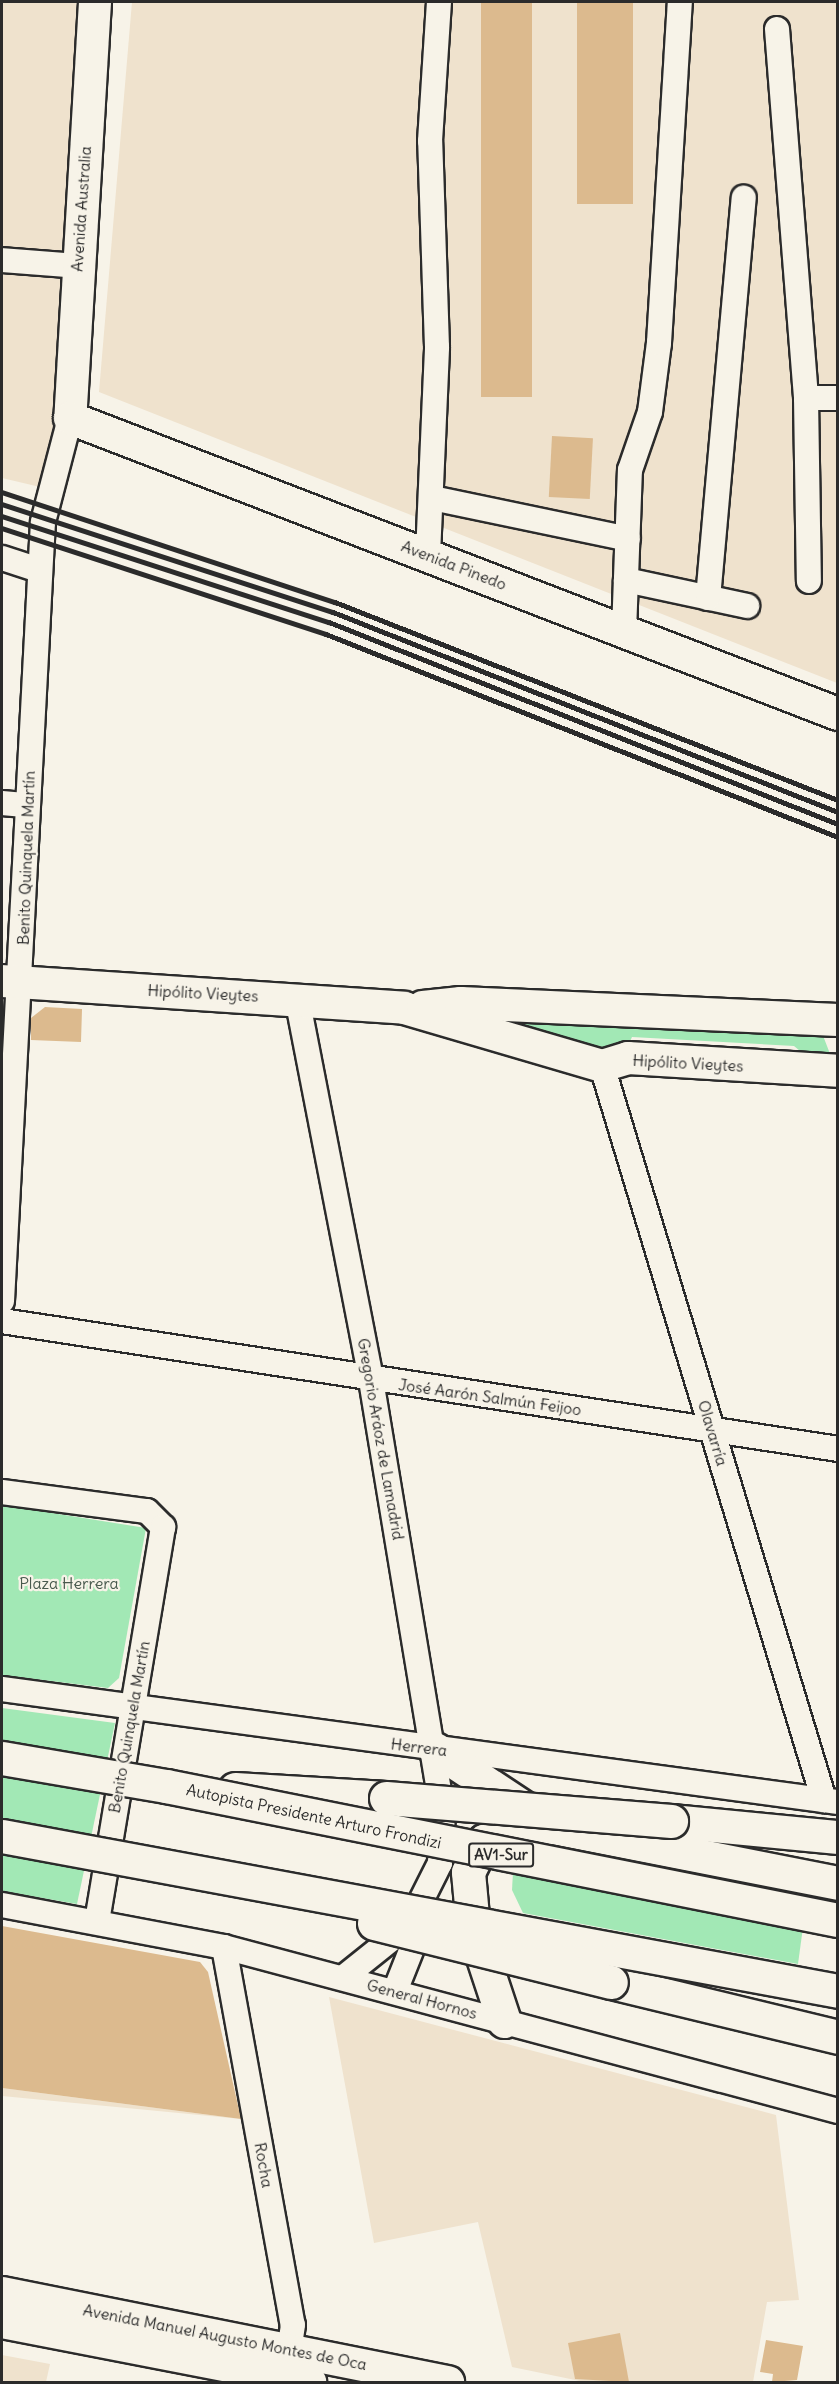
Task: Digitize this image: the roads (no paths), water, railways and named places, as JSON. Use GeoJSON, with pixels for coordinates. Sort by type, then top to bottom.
{"type":"FeatureCollection","features":[{"type":"Feature","properties":{"kind":"highway"},"geometry":{"type":"LineString","coordinates":[[435,1749],[553,1827]]}},
{"type":"Feature","properties":{"kind":"highway","name":"Autopista Presidente Arturo Frondizi"},"geometry":{"type":"LineString","coordinates":[[2,1758],[166,1785],[837,1920]]}},
{"type":"Feature","properties":{"kind":"highway"},"geometry":{"type":"LineString","coordinates":[[166,1785],[540,1806],[837,1838]]}},
{"type":"Feature","properties":{"kind":"highway"},"geometry":{"type":"LineString","coordinates":[[504,2021],[473,1927],[468,1872],[484,1841],[509,1830],[553,1827],[837,1883]]}},
{"type":"Feature","properties":{"kind":"highway"},"geometry":{"type":"LineString","coordinates":[[2,1836],[837,1990]]}},
{"type":"Feature","properties":{"kind":"highway"},"geometry":{"type":"LineString","coordinates":[[221,1876],[274,1898],[837,2037]]}},
{"type":"Feature","properties":{"kind":"main road","name":"Avenida Australia"},"geometry":{"type":"LineString","coordinates":[[70,418],[95,2]]}},
{"type":"Feature","properties":{"kind":"main road","name":"Avenida Pinedo"},"geometry":{"type":"LineString","coordinates":[[70,418],[837,714]]}},
{"type":"Feature","properties":{"kind":"main road","name":"Hipólito Vieytes"},"geometry":{"type":"LineString","coordinates":[[12,981],[297,998],[404,1008],[461,1003],[837,1020]]}},
{"type":"Feature","properties":{"kind":"main road","name":"Hipólito Vieytes"},"geometry":{"type":"LineString","coordinates":[[404,1008],[602,1066],[628,1058],[837,1071]]}},
{"type":"Feature","properties":{"kind":"main road","name":"Avenida Manuel Augusto Montes de Oca"},"geometry":{"type":"LineString","coordinates":[[2,2293],[292,2373]]}},
{"type":"Feature","properties":{"kind":"main road","name":"Avenida Manuel Augusto Montes de Oca"},"geometry":{"type":"LineString","coordinates":[[2,2322],[292,2373],[448,2382]]}},
{"type":"Feature","properties":{"kind":"street"},"geometry":{"type":"LineString","coordinates":[[428,555],[437,347],[430,141],[439,2]]}},
{"type":"Feature","properties":{"kind":"street"},"geometry":{"type":"LineString","coordinates":[[624,632],[630,470],[650,412],[658,360],[680,2]]}},
{"type":"Feature","properties":{"kind":"street"},"geometry":{"type":"LineString","coordinates":[[777,28],[806,398],[809,581]]}},
{"type":"Feature","properties":{"kind":"street"},"geometry":{"type":"LineString","coordinates":[[708,598],[744,198]]}},
{"type":"Feature","properties":{"kind":"street"},"geometry":{"type":"LineString","coordinates":[[2,260],[78,266]]}},
{"type":"Feature","properties":{"kind":"street"},"geometry":{"type":"LineString","coordinates":[[806,398],[837,398]]}},
{"type":"Feature","properties":{"kind":"street","name":"Benito Quinquela Martín"},"geometry":{"type":"LineString","coordinates":[[2,1301],[12,981],[27,805],[39,570],[47,497],[70,418]]}},
{"type":"Feature","properties":{"kind":"street"},"geometry":{"type":"LineString","coordinates":[[432,498],[628,539]]}},
{"type":"Feature","properties":{"kind":"street"},"geometry":{"type":"LineString","coordinates":[[2,558],[39,570]]}},
{"type":"Feature","properties":{"kind":"street"},"geometry":{"type":"LineString","coordinates":[[626,580],[747,606]]}},
{"type":"Feature","properties":{"kind":"street"},"geometry":{"type":"LineString","coordinates":[[2,803],[27,805]]}},
{"type":"Feature","properties":{"kind":"street","name":"Gregorio Aráoz de Lamadrid"},"geometry":{"type":"LineString","coordinates":[[297,998],[371,1380],[435,1749],[444,1841],[434,1880],[395,1991]]}},
{"type":"Feature","properties":{"kind":"street","name":"Olavarría"},"geometry":{"type":"LineString","coordinates":[[602,1066],[712,1430],[831,1801]]}},
{"type":"Feature","properties":{"kind":"street","name":"José Aarón Salmún Feijoo"},"geometry":{"type":"LineString","coordinates":[[2,1321],[371,1380],[837,1449]]}},
{"type":"Feature","properties":{"kind":"street","name":"Benito Quinquela Martín"},"geometry":{"type":"LineString","coordinates":[[2,1492],[147,1511],[160,1519],[164,1535],[132,1707],[97,1920]]}},
{"type":"Feature","properties":{"kind":"street","name":"Herrera"},"geometry":{"type":"LineString","coordinates":[[2,1689],[831,1801]]}},
{"type":"Feature","properties":{"kind":"street","name":"Gregorio Aráoz de Lamadrid"},"geometry":{"type":"LineString","coordinates":[[344,1977],[409,1925],[434,1880]]}},
{"type":"Feature","properties":{"kind":"street","name":"General Hornos"},"geometry":{"type":"LineString","coordinates":[[2,1905],[97,1920],[224,1947],[344,1977],[837,2111]]}},
{"type":"Feature","properties":{"kind":"street","name":"Rocha"},"geometry":{"type":"LineString","coordinates":[[224,1947],[293,2325],[292,2373]]}},
{"type":"Feature","properties":{"kind":"railway"},"geometry":{"type":"LineString","coordinates":[[2,492],[335,602],[838,800]]}},
{"type":"Feature","properties":{"kind":"railway"},"geometry":{"type":"LineString","coordinates":[[2,504],[333,612],[838,812]]}},
{"type":"Feature","properties":{"kind":"railway"},"geometry":{"type":"LineString","coordinates":[[2,516],[329,622],[838,824]]}},
{"type":"Feature","properties":{"kind":"railway"},"geometry":{"type":"LineString","coordinates":[[2,528],[326,634],[838,837]]}},
{"type":"Feature","properties":{"kind":"park label","name":"Plaza Herrera"},"geometry":{"type":"Point","coordinates":[69,1583]}}]}
